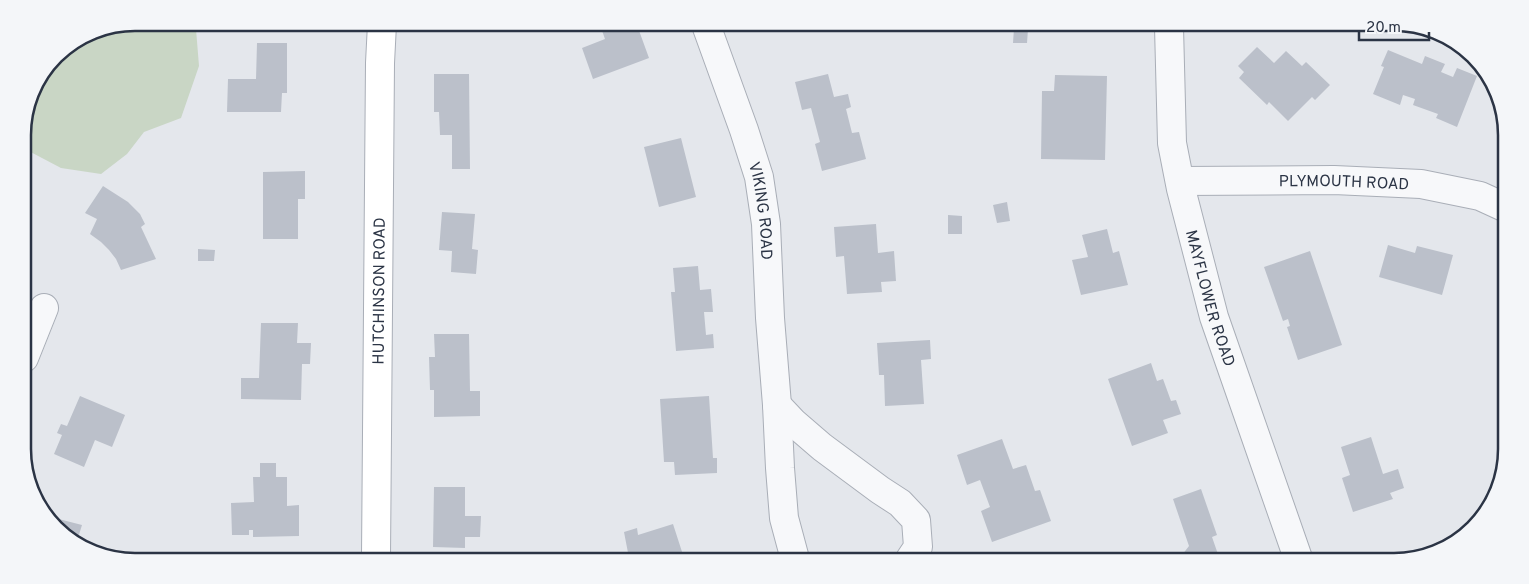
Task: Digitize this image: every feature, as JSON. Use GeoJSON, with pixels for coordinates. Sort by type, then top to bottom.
{"type":"FeatureCollection","features":[{"type":"Feature","properties":{"kind":"street","name":"HUTCHINSON ROAD"},"geometry":{"type":"LineString","coordinates":[[376,553],[382,31]]}},
{"type":"Feature","properties":{"kind":"street","name":"VIKING ROAD"},"geometry":{"type":"LineString","coordinates":[[708,31],[759,177],[766,224],[770,318],[784,518],[793,553]]}},
{"type":"Feature","properties":{"kind":"street","name":"MAYFLOWER ROAD"},"geometry":{"type":"LineString","coordinates":[[1169,31],[1172,143],[1180,181],[1214,317],[1295,553]]}},
{"type":"Feature","properties":{"kind":"street","name":"PLYMOUTH ROAD"},"geometry":{"type":"LineString","coordinates":[[1180,181],[1334,180],[1421,184],[1480,196],[1498,204]]}},
{"type":"Feature","properties":{"kind":"street"},"geometry":{"type":"LineString","coordinates":[[31,340],[44,308]]}},
{"type":"Feature","properties":{"kind":"street"},"geometry":{"type":"LineString","coordinates":[[777,405],[793,422],[822,447],[900,503],[916,520],[918,546],[914,553]]}},
{"type":"Feature","properties":{"kind":"green space"},"geometry":{"type":"Polygon","coordinates":[[[136,31],[196,31],[199,66],[181,118],[144,132],[127,154],[101,174],[61,168],[31,152],[33,115],[42,89],[57,67],[83,45],[109,35],[136,31]]]}},
{"type":"Feature","properties":{"kind":"building"},"geometry":{"type":"Polygon","coordinates":[[[602,31],[639,31],[649,58],[593,79],[582,48],[605,39],[602,31]]]}},
{"type":"Feature","properties":{"kind":"building"},"geometry":{"type":"Polygon","coordinates":[[[1014,31],[1028,31],[1027,43],[1013,43],[1014,31]]]}},
{"type":"Feature","properties":{"kind":"building"},"geometry":{"type":"Polygon","coordinates":[[[257,43],[287,43],[287,93],[282,93],[281,112],[227,112],[228,79],[256,79],[257,43]]]}},
{"type":"Feature","properties":{"kind":"building"},"geometry":{"type":"Polygon","coordinates":[[[1257,47],[1274,63],[1286,51],[1302,66],[1306,62],[1330,85],[1315,100],[1312,97],[1288,121],[1269,102],[1267,105],[1239,78],[1244,72],[1238,66],[1257,47]]]}},
{"type":"Feature","properties":{"kind":"building"},"geometry":{"type":"Polygon","coordinates":[[[1388,50],[1422,64],[1425,56],[1445,64],[1441,72],[1453,77],[1457,68],[1477,76],[1457,127],[1436,118],[1438,114],[1413,105],[1415,99],[1403,95],[1400,105],[1373,94],[1384,67],[1381,66],[1388,50]]]}},
{"type":"Feature","properties":{"kind":"building"},"geometry":{"type":"Polygon","coordinates":[[[434,74],[469,74],[470,169],[452,169],[452,135],[440,135],[439,112],[434,112],[434,74]]]}},
{"type":"Feature","properties":{"kind":"building"},"geometry":{"type":"Polygon","coordinates":[[[828,74],[834,97],[848,94],[851,107],[846,109],[852,133],[859,132],[866,159],[822,171],[815,144],[820,142],[811,108],[802,110],[795,82],[828,74]]]}},
{"type":"Feature","properties":{"kind":"building"},"geometry":{"type":"Polygon","coordinates":[[[1055,75],[1107,76],[1105,160],[1041,159],[1042,91],[1054,91],[1055,75]]]}},
{"type":"Feature","properties":{"kind":"building"},"geometry":{"type":"Polygon","coordinates":[[[681,138],[696,197],[659,207],[644,147],[681,138]]]}},
{"type":"Feature","properties":{"kind":"building"},"geometry":{"type":"Polygon","coordinates":[[[305,171],[305,199],[298,199],[298,239],[263,239],[263,172],[305,171]]]}},
{"type":"Feature","properties":{"kind":"building"},"geometry":{"type":"Polygon","coordinates":[[[103,186],[128,202],[140,214],[145,224],[141,227],[156,259],[121,270],[109,250],[90,234],[97,219],[85,213],[103,186]]]}},
{"type":"Feature","properties":{"kind":"building"},"geometry":{"type":"Polygon","coordinates":[[[1007,202],[1010,221],[997,223],[993,205],[1007,202]]]}},
{"type":"Feature","properties":{"kind":"building"},"geometry":{"type":"Polygon","coordinates":[[[442,212],[475,214],[472,249],[478,250],[476,274],[451,272],[452,251],[439,250],[442,212]]]}},
{"type":"Feature","properties":{"kind":"building"},"geometry":{"type":"Polygon","coordinates":[[[948,215],[962,216],[962,234],[948,234],[948,215]]]}},
{"type":"Feature","properties":{"kind":"building"},"geometry":{"type":"Polygon","coordinates":[[[876,224],[878,253],[894,251],[896,281],[881,282],[882,292],[847,294],[844,256],[836,257],[834,227],[876,224]]]}},
{"type":"Feature","properties":{"kind":"building"},"geometry":{"type":"Polygon","coordinates":[[[1107,229],[1113,253],[1119,251],[1128,285],[1081,295],[1072,260],[1088,257],[1082,235],[1107,229]]]}},
{"type":"Feature","properties":{"kind":"building"},"geometry":{"type":"Polygon","coordinates":[[[1388,245],[1415,253],[1417,246],[1453,255],[1442,295],[1379,277],[1388,245]]]}},
{"type":"Feature","properties":{"kind":"building"},"geometry":{"type":"Polygon","coordinates":[[[198,249],[215,250],[214,261],[198,261],[198,249]]]}},
{"type":"Feature","properties":{"kind":"building"},"geometry":{"type":"Polygon","coordinates":[[[1310,251],[1342,345],[1298,360],[1287,327],[1290,326],[1288,319],[1283,321],[1264,267],[1310,251]]]}},
{"type":"Feature","properties":{"kind":"building"},"geometry":{"type":"Polygon","coordinates":[[[698,266],[700,290],[711,289],[713,312],[704,312],[706,335],[713,334],[714,348],[676,351],[671,292],[675,292],[673,268],[698,266]]]}},
{"type":"Feature","properties":{"kind":"building"},"geometry":{"type":"Polygon","coordinates":[[[261,323],[298,323],[297,343],[311,343],[310,364],[302,364],[301,400],[241,399],[241,378],[259,378],[261,323]]]}},
{"type":"Feature","properties":{"kind":"building"},"geometry":{"type":"Polygon","coordinates":[[[434,334],[469,334],[470,391],[480,391],[480,416],[434,417],[434,390],[430,390],[429,357],[435,357],[434,334]]]}},
{"type":"Feature","properties":{"kind":"building"},"geometry":{"type":"Polygon","coordinates":[[[930,340],[931,359],[921,360],[924,404],[885,406],[884,375],[879,375],[877,343],[930,340]]]}},
{"type":"Feature","properties":{"kind":"building"},"geometry":{"type":"Polygon","coordinates":[[[1151,363],[1157,381],[1163,379],[1171,401],[1176,400],[1181,414],[1163,420],[1168,433],[1132,446],[1108,379],[1151,363]]]}},
{"type":"Feature","properties":{"kind":"building"},"geometry":{"type":"Polygon","coordinates":[[[80,396],[125,415],[112,447],[95,440],[84,467],[54,454],[62,435],[57,433],[61,424],[67,426],[80,396]]]}},
{"type":"Feature","properties":{"kind":"building"},"geometry":{"type":"Polygon","coordinates":[[[709,396],[713,458],[717,458],[717,473],[675,475],[674,462],[664,462],[660,399],[709,396]]]}},
{"type":"Feature","properties":{"kind":"building"},"geometry":{"type":"Polygon","coordinates":[[[1371,437],[1383,474],[1398,469],[1404,488],[1390,493],[1393,499],[1353,512],[1342,478],[1350,475],[1341,447],[1371,437]]]}},
{"type":"Feature","properties":{"kind":"building"},"geometry":{"type":"Polygon","coordinates":[[[1002,439],[1013,469],[1026,465],[1035,491],[1040,490],[1051,521],[992,542],[981,511],[990,507],[980,480],[967,485],[957,455],[1002,439]]]}},
{"type":"Feature","properties":{"kind":"building"},"geometry":{"type":"Polygon","coordinates":[[[260,463],[276,463],[276,477],[287,477],[287,506],[299,505],[299,536],[253,537],[253,530],[249,530],[249,535],[232,535],[231,503],[254,502],[253,477],[260,477],[260,463]]]}},
{"type":"Feature","properties":{"kind":"building"},"geometry":{"type":"Polygon","coordinates":[[[434,487],[465,487],[465,516],[481,516],[480,537],[465,537],[465,548],[433,547],[434,487]]]}},
{"type":"Feature","properties":{"kind":"building"},"geometry":{"type":"Polygon","coordinates":[[[1201,489],[1217,535],[1212,537],[1218,553],[1184,553],[1189,546],[1173,499],[1201,489]]]}},
{"type":"Feature","properties":{"kind":"building"},"geometry":{"type":"Polygon","coordinates":[[[59,519],[82,525],[79,535],[59,519]]]}},
{"type":"Feature","properties":{"kind":"building"},"geometry":{"type":"Polygon","coordinates":[[[673,524],[682,553],[628,553],[624,532],[637,528],[638,535],[673,524]]]}}]}
